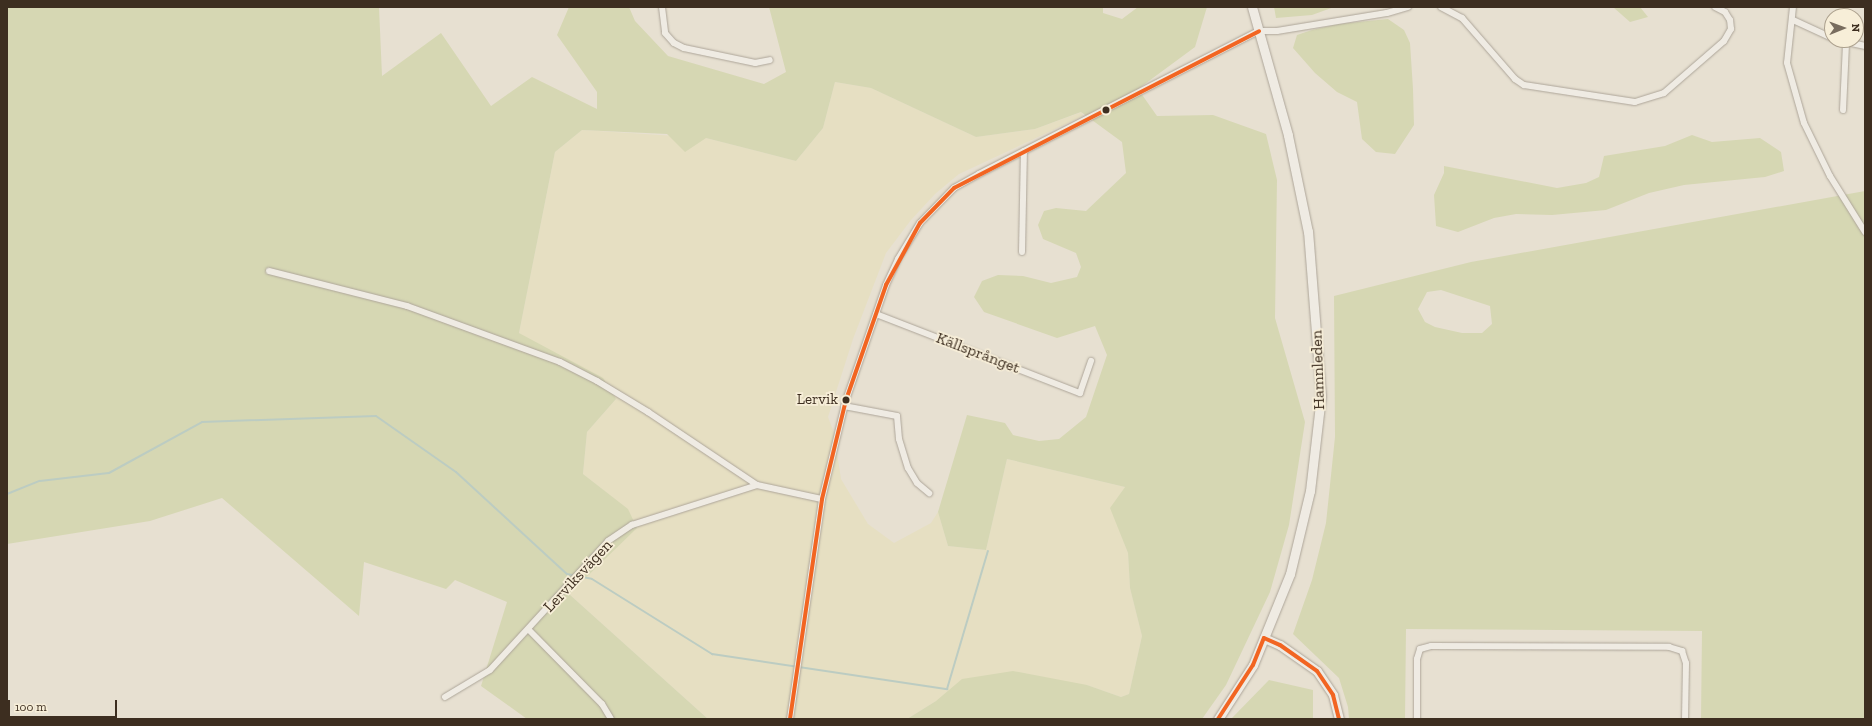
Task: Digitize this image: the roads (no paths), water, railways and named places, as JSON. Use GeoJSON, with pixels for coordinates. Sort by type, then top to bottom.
{"type":"FeatureCollection","features":[{"type":"Feature","properties":{"kind":"main road","name":"Hamnleden"},"geometry":{"type":"LineString","coordinates":[[1218,719],[1253,665],[1290,574],[1310,492],[1321,396],[1308,232],[1288,135],[1252,7]]}},
{"type":"Feature","properties":{"kind":"main road"},"geometry":{"type":"LineString","coordinates":[[1264,638],[1280,645],[1317,671],[1333,695],[1339,719]]}},
{"type":"Feature","properties":{"kind":"street"},"geometry":{"type":"LineString","coordinates":[[662,7],[665,33],[674,43],[684,48],[754,63],[770,60]]}},
{"type":"Feature","properties":{"kind":"street"},"geometry":{"type":"LineString","coordinates":[[790,719],[822,499],[844,406],[876,314],[898,259],[920,223],[954,188],[1259,31],[1277,31],[1387,13],[1408,7]]}},
{"type":"Feature","properties":{"kind":"street"},"geometry":{"type":"LineString","coordinates":[[1441,7],[1462,18],[1515,79],[1524,85],[1635,102],[1651,99],[1669,89],[1724,41],[1731,29],[1730,20],[1725,12],[1715,7]]}},
{"type":"Feature","properties":{"kind":"street"},"geometry":{"type":"LineString","coordinates":[[1793,7],[1793,20],[1787,63],[1804,122],[1830,176],[1865,232]]}},
{"type":"Feature","properties":{"kind":"street"},"geometry":{"type":"LineString","coordinates":[[1793,20],[1824,34]]}},
{"type":"Feature","properties":{"kind":"street"},"geometry":{"type":"LineString","coordinates":[[1843,110],[1846,48]]}},
{"type":"Feature","properties":{"kind":"street"},"geometry":{"type":"LineString","coordinates":[[1022,252],[1024,151]]}},
{"type":"Feature","properties":{"kind":"street"},"geometry":{"type":"LineString","coordinates":[[269,271],[407,306],[560,362],[597,381],[757,485],[822,499]]}},
{"type":"Feature","properties":{"kind":"street","name":"Källsprånget"},"geometry":{"type":"LineString","coordinates":[[876,314],[1080,393],[1091,360]]}},
{"type":"Feature","properties":{"kind":"street"},"geometry":{"type":"LineString","coordinates":[[844,406],[897,416],[899,440],[908,468],[918,483],[929,493]]}},
{"type":"Feature","properties":{"kind":"street","name":"Lerviksvägen"},"geometry":{"type":"LineString","coordinates":[[445,697],[490,670],[529,630],[608,541],[632,526],[757,485]]}},
{"type":"Feature","properties":{"kind":"street"},"geometry":{"type":"LineString","coordinates":[[529,630],[602,704],[611,719]]}},
{"type":"Feature","properties":{"kind":"street"},"geometry":{"type":"LineString","coordinates":[[1417,719],[1417,659],[1420,649],[1432,646],[1669,647],[1682,651],[1686,663],[1685,719]]}},
{"type":"Feature","properties":{"kind":"waterway"},"geometry":{"type":"LineString","coordinates":[[7,494],[40,481],[109,473],[202,422],[376,416],[456,472],[567,574],[592,579],[712,654],[947,689],[988,551]]}},
{"type":"Feature","properties":{"kind":"place","name":"Lervik"},"geometry":{"type":"Point","coordinates":[846,400]}}]}
